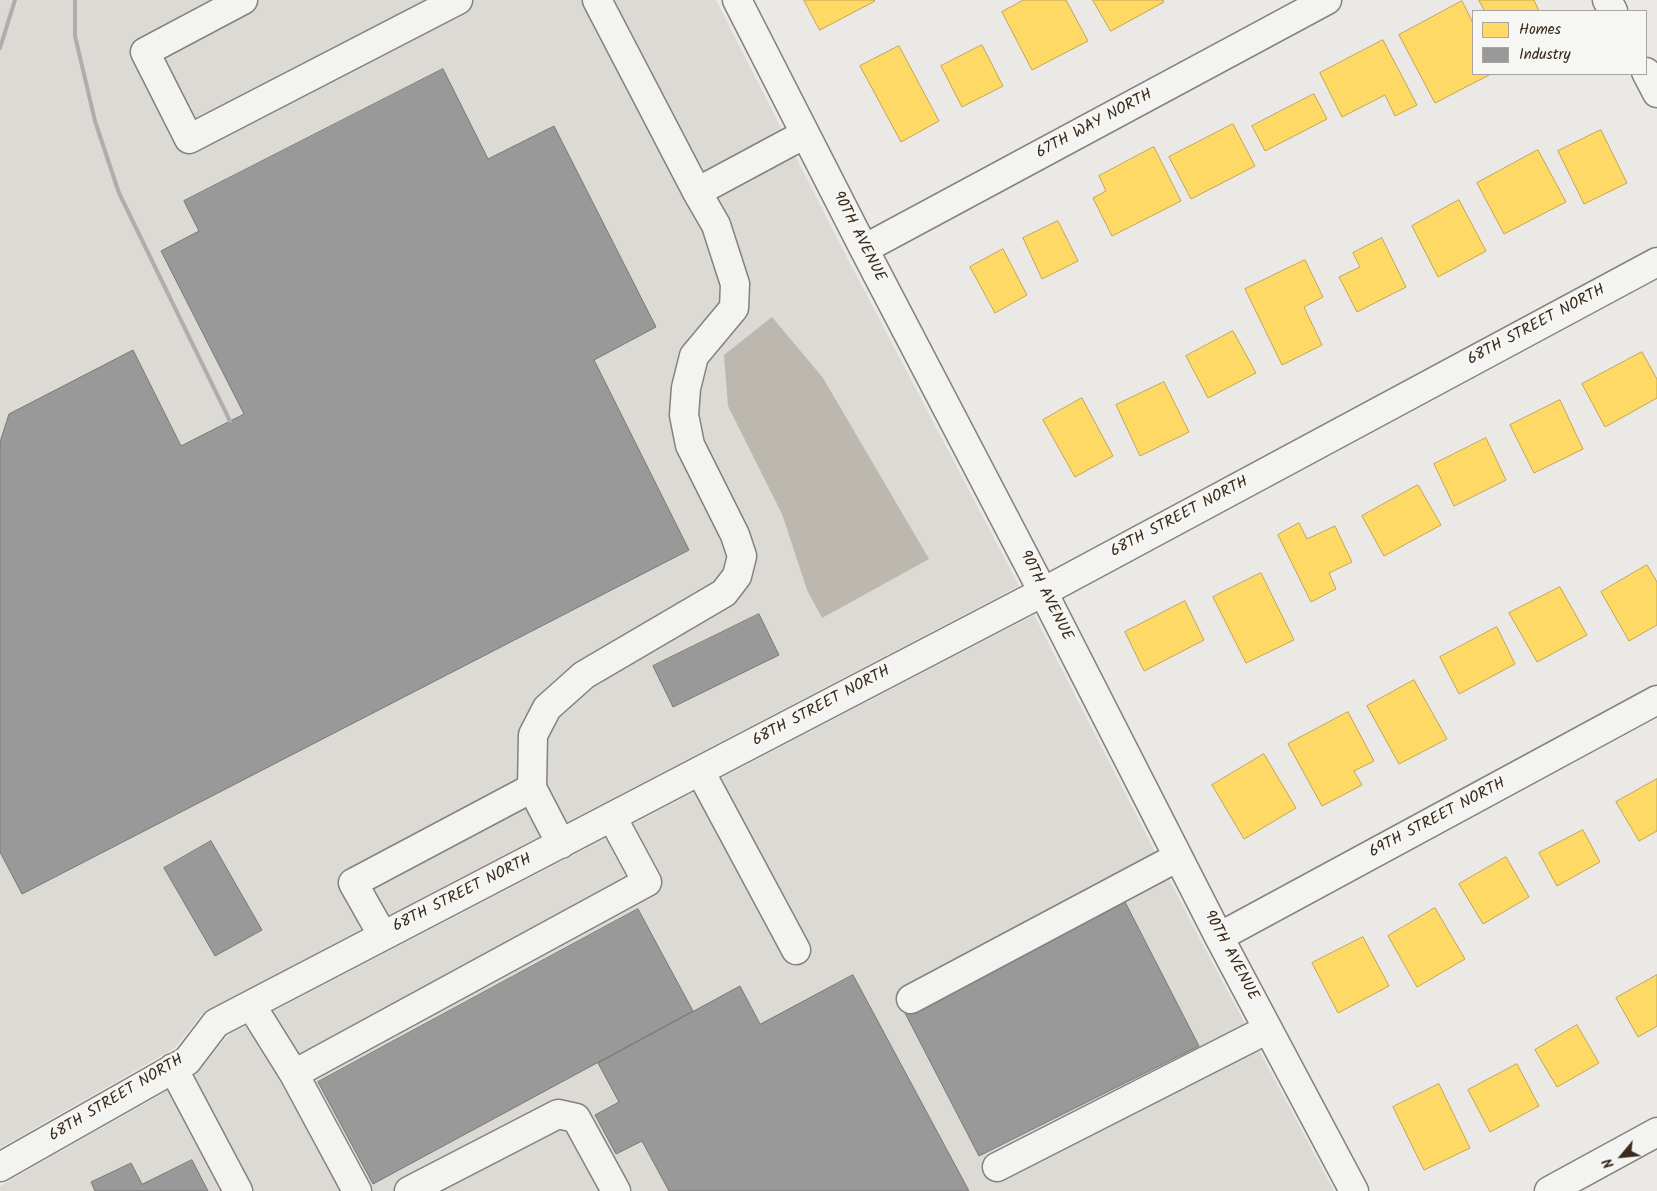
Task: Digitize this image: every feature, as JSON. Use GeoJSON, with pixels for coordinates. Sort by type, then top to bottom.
{"type":"FeatureCollection","features":[{"type":"Feature","properties":{"kind":"street"},"geometry":{"type":"LineString","coordinates":[[243,0],[145,52],[189,139],[458,0]]}},
{"type":"Feature","properties":{"kind":"street"},"geometry":{"type":"LineString","coordinates":[[561,844],[532,788],[533,736],[547,708],[584,674],[724,593],[737,576],[742,556],[735,535],[690,445],[684,415],[686,388],[694,356],[734,308],[735,284],[716,225],[598,0]]}},
{"type":"Feature","properties":{"kind":"street","name":"90TH AVENUE"},"geometry":{"type":"LineString","coordinates":[[737,0],[1219,937],[1354,1191]]}},
{"type":"Feature","properties":{"kind":"street","name":"67TH WAY NORTH"},"geometry":{"type":"LineString","coordinates":[[864,249],[1327,0]]}},
{"type":"Feature","properties":{"kind":"street"},"geometry":{"type":"LineString","coordinates":[[1647,74],[1657,93]]}},
{"type":"Feature","properties":{"kind":"street"},"geometry":{"type":"LineString","coordinates":[[697,192],[805,134]]}},
{"type":"Feature","properties":{"kind":"street","name":"68TH STREET NORTH"},"geometry":{"type":"LineString","coordinates":[[0,1167],[187,1060],[216,1023],[1043,592],[1657,262]]}},
{"type":"Feature","properties":{"kind":"street","name":"69TH STREET NORTH"},"geometry":{"type":"LineString","coordinates":[[1219,937],[1657,700]]}},
{"type":"Feature","properties":{"kind":"street"},"geometry":{"type":"LineString","coordinates":[[700,771],[796,950]]}},
{"type":"Feature","properties":{"kind":"street"},"geometry":{"type":"LineString","coordinates":[[383,936],[353,883],[532,788]]}},
{"type":"Feature","properties":{"kind":"street"},"geometry":{"type":"LineString","coordinates":[[294,1074],[647,882],[612,817]]}},
{"type":"Feature","properties":{"kind":"street"},"geometry":{"type":"LineString","coordinates":[[911,998],[1178,857]]}},
{"type":"Feature","properties":{"kind":"street"},"geometry":{"type":"LineString","coordinates":[[251,1005],[294,1074],[357,1191]]}},
{"type":"Feature","properties":{"kind":"street"},"geometry":{"type":"LineString","coordinates":[[997,1168],[1268,1029]]}},
{"type":"Feature","properties":{"kind":"street"},"geometry":{"type":"LineString","coordinates":[[173,1068],[238,1191]]}},
{"type":"Feature","properties":{"kind":"street"},"geometry":{"type":"LineString","coordinates":[[409,1191],[558,1114],[576,1118],[616,1191]]}},
{"type":"Feature","properties":{"kind":"street"},"geometry":{"type":"LineString","coordinates":[[1549,1191],[1657,1132]]}},
{"type":"Feature","properties":{"kind":"shaded area"},"geometry":{"type":"Polygon","coordinates":[[[0,0],[716,0],[840,244],[1019,586],[209,1009],[202,1014],[175,1048],[0,1148],[0,0]],[[728,406],[782,514],[807,590],[929,559],[728,406]]]}},
{"type":"Feature","properties":{"kind":"shaded area"},"geometry":{"type":"Polygon","coordinates":[[[772,317],[823,378],[929,559],[822,618],[807,590],[782,514],[728,406],[724,355],[772,317]]]}},
{"type":"Feature","properties":{"kind":"shaded area"},"geometry":{"type":"Polygon","coordinates":[[[1034,615],[1196,932],[1334,1191],[0,1191],[0,1186],[195,1075],[228,1035],[1034,615]]]}},
{"type":"Feature","properties":{"kind":"building: Homes"},"geometry":{"type":"Polygon","coordinates":[[[804,0],[874,0],[875,1],[820,30],[804,0]]]}},
{"type":"Feature","properties":{"kind":"building: Homes"},"geometry":{"type":"Polygon","coordinates":[[[1024,0],[1066,0],[1088,41],[1032,70],[1002,12],[1024,0]]]}},
{"type":"Feature","properties":{"kind":"building: Homes"},"geometry":{"type":"Polygon","coordinates":[[[1093,0],[1163,0],[1164,2],[1111,31],[1093,0]]]}},
{"type":"Feature","properties":{"kind":"building: Homes"},"geometry":{"type":"Polygon","coordinates":[[[1479,0],[1534,0],[1539,10],[1484,10],[1479,0]]]}},
{"type":"Feature","properties":{"kind":"building: Homes"},"geometry":{"type":"Polygon","coordinates":[[[1462,1],[1472,21],[1472,75],[1489,75],[1435,103],[1399,35],[1462,1]]]}},
{"type":"Feature","properties":{"kind":"building: Homes"},"geometry":{"type":"Polygon","coordinates":[[[1383,40],[1417,105],[1395,116],[1385,95],[1342,117],[1320,73],[1383,40]]]}},
{"type":"Feature","properties":{"kind":"building: Homes"},"geometry":{"type":"Polygon","coordinates":[[[982,45],[1003,86],[962,107],[941,66],[982,45]]]}},
{"type":"Feature","properties":{"kind":"building: Homes"},"geometry":{"type":"Polygon","coordinates":[[[899,46],[939,121],[901,142],[860,66],[899,46]]]}},
{"type":"Feature","properties":{"kind":"building: Homes"},"geometry":{"type":"Polygon","coordinates":[[[1314,94],[1327,119],[1265,151],[1252,126],[1314,94]]]}},
{"type":"Feature","properties":{"kind":"building: Homes"},"geometry":{"type":"Polygon","coordinates":[[[1233,124],[1255,166],[1191,199],[1169,157],[1233,124]]]}},
{"type":"Feature","properties":{"kind":"building: Homes"},"geometry":{"type":"Polygon","coordinates":[[[1601,130],[1627,183],[1584,204],[1558,151],[1601,130]]]}},
{"type":"Feature","properties":{"kind":"building: Homes"},"geometry":{"type":"Polygon","coordinates":[[[1154,147],[1181,201],[1112,236],[1093,198],[1106,191],[1099,176],[1154,147]]]}},
{"type":"Feature","properties":{"kind":"building: Homes"},"geometry":{"type":"Polygon","coordinates":[[[1538,150],[1566,202],[1504,234],[1477,183],[1538,150]]]}},
{"type":"Feature","properties":{"kind":"building: Homes"},"geometry":{"type":"Polygon","coordinates":[[[1459,200],[1486,251],[1438,277],[1412,226],[1459,200]]]}},
{"type":"Feature","properties":{"kind":"building: Homes"},"geometry":{"type":"Polygon","coordinates":[[[1058,221],[1078,261],[1042,279],[1023,238],[1058,221]]]}},
{"type":"Feature","properties":{"kind":"building: Homes"},"geometry":{"type":"Polygon","coordinates":[[[1382,238],[1406,287],[1357,312],[1339,277],[1360,267],[1353,253],[1382,238]]]}},
{"type":"Feature","properties":{"kind":"building: Homes"},"geometry":{"type":"Polygon","coordinates":[[[1003,249],[1027,295],[995,313],[970,267],[1003,249]]]}},
{"type":"Feature","properties":{"kind":"building: Homes"},"geometry":{"type":"Polygon","coordinates":[[[1305,260],[1323,297],[1304,307],[1322,345],[1282,365],[1245,289],[1305,260]]]}},
{"type":"Feature","properties":{"kind":"building: Homes"},"geometry":{"type":"Polygon","coordinates":[[[1233,331],[1256,373],[1208,398],[1186,356],[1233,331]]]}},
{"type":"Feature","properties":{"kind":"building: Homes"},"geometry":{"type":"Polygon","coordinates":[[[1642,352],[1657,379],[1657,398],[1605,427],[1582,384],[1642,352]]]}},
{"type":"Feature","properties":{"kind":"building: Homes"},"geometry":{"type":"Polygon","coordinates":[[[1164,382],[1189,432],[1140,456],[1116,405],[1164,382]]]}},
{"type":"Feature","properties":{"kind":"building: Homes"},"geometry":{"type":"Polygon","coordinates":[[[1082,398],[1113,456],[1075,477],[1043,420],[1082,398]]]}},
{"type":"Feature","properties":{"kind":"building: Homes"},"geometry":{"type":"Polygon","coordinates":[[[1560,400],[1583,449],[1534,473],[1510,425],[1560,400]]]}},
{"type":"Feature","properties":{"kind":"building: Homes"},"geometry":{"type":"Polygon","coordinates":[[[1486,438],[1506,480],[1454,506],[1434,464],[1486,438]]]}},
{"type":"Feature","properties":{"kind":"building: Homes"},"geometry":{"type":"Polygon","coordinates":[[[1418,485],[1441,525],[1384,556],[1362,516],[1418,485]]]}},
{"type":"Feature","properties":{"kind":"building: Homes"},"geometry":{"type":"Polygon","coordinates":[[[1299,523],[1307,539],[1335,526],[1352,562],[1329,573],[1336,589],[1311,602],[1278,535],[1299,523]]]}},
{"type":"Feature","properties":{"kind":"building: Homes"},"geometry":{"type":"Polygon","coordinates":[[[1647,565],[1657,582],[1657,625],[1629,641],[1601,592],[1647,565]]]}},
{"type":"Feature","properties":{"kind":"building: Homes"},"geometry":{"type":"Polygon","coordinates":[[[1261,573],[1294,640],[1246,663],[1213,597],[1261,573]]]}},
{"type":"Feature","properties":{"kind":"building: Homes"},"geometry":{"type":"Polygon","coordinates":[[[1560,587],[1587,635],[1537,662],[1509,613],[1560,587]]]}},
{"type":"Feature","properties":{"kind":"building: Homes"},"geometry":{"type":"Polygon","coordinates":[[[1185,601],[1204,640],[1144,671],[1125,632],[1185,601]]]}},
{"type":"Feature","properties":{"kind":"building: Homes"},"geometry":{"type":"Polygon","coordinates":[[[1497,627],[1515,664],[1459,694],[1440,657],[1497,627]]]}},
{"type":"Feature","properties":{"kind":"building: Homes"},"geometry":{"type":"Polygon","coordinates":[[[1414,680],[1447,739],[1399,764],[1367,706],[1414,680]]]}},
{"type":"Feature","properties":{"kind":"building: Homes"},"geometry":{"type":"Polygon","coordinates":[[[1348,712],[1374,761],[1354,771],[1362,785],[1322,806],[1288,744],[1348,712]]]}},
{"type":"Feature","properties":{"kind":"building: Homes"},"geometry":{"type":"Polygon","coordinates":[[[1264,754],[1296,808],[1244,839],[1212,785],[1264,754]]]}},
{"type":"Feature","properties":{"kind":"building: Homes"},"geometry":{"type":"Polygon","coordinates":[[[1657,779],[1657,831],[1639,841],[1616,802],[1657,779]]]}},
{"type":"Feature","properties":{"kind":"building: Homes"},"geometry":{"type":"Polygon","coordinates":[[[1583,830],[1600,862],[1557,886],[1539,853],[1583,830]]]}},
{"type":"Feature","properties":{"kind":"building: Homes"},"geometry":{"type":"Polygon","coordinates":[[[1506,857],[1529,897],[1483,924],[1459,884],[1506,857]]]}},
{"type":"Feature","properties":{"kind":"building: Homes"},"geometry":{"type":"Polygon","coordinates":[[[1435,908],[1465,959],[1417,987],[1388,936],[1435,908]]]}},
{"type":"Feature","properties":{"kind":"building: Homes"},"geometry":{"type":"Polygon","coordinates":[[[1363,937],[1389,986],[1338,1013],[1312,963],[1363,937]]]}},
{"type":"Feature","properties":{"kind":"building: Homes"},"geometry":{"type":"Polygon","coordinates":[[[1657,975],[1657,1026],[1638,1037],[1616,998],[1657,975]]]}},
{"type":"Feature","properties":{"kind":"building: Homes"},"geometry":{"type":"Polygon","coordinates":[[[1577,1025],[1599,1063],[1557,1087],[1535,1050],[1577,1025]]]}},
{"type":"Feature","properties":{"kind":"building: Homes"},"geometry":{"type":"Polygon","coordinates":[[[1517,1064],[1539,1106],[1490,1132],[1468,1090],[1517,1064]]]}},
{"type":"Feature","properties":{"kind":"building: Homes"},"geometry":{"type":"Polygon","coordinates":[[[1439,1084],[1470,1148],[1424,1170],[1393,1107],[1439,1084]]]}},
{"type":"Feature","properties":{"kind":"building: Industry"},"geometry":{"type":"Polygon","coordinates":[[[443,69],[488,159],[554,126],[656,327],[594,360],[689,550],[22,894],[0,852],[0,442],[9,414],[133,350],[181,446],[244,414],[161,251],[199,231],[184,201],[443,69]]]}},
{"type":"Feature","properties":{"kind":"building: Industry"},"geometry":{"type":"Polygon","coordinates":[[[759,614],[779,655],[673,707],[653,666],[759,614]]]}},
{"type":"Feature","properties":{"kind":"building: Industry"},"geometry":{"type":"Polygon","coordinates":[[[211,841],[262,930],[215,956],[164,868],[211,841]]]}},
{"type":"Feature","properties":{"kind":"building: Industry"},"geometry":{"type":"Polygon","coordinates":[[[1123,898],[1199,1046],[979,1156],[905,1013],[1123,898]]]}},
{"type":"Feature","properties":{"kind":"building: Industry"},"geometry":{"type":"Polygon","coordinates":[[[638,909],[693,1011],[373,1184],[318,1082],[638,909]]]}},
{"type":"Feature","properties":{"kind":"building: Industry"},"geometry":{"type":"Polygon","coordinates":[[[853,975],[969,1191],[669,1191],[642,1141],[616,1154],[595,1115],[619,1102],[598,1063],[740,986],[760,1024],[853,975]]]}},
{"type":"Feature","properties":{"kind":"building: Industry"},"geometry":{"type":"Polygon","coordinates":[[[192,1160],[208,1191],[95,1191],[91,1182],[131,1163],[142,1184],[192,1160]]]}},
{"type":"Feature","properties":{"kind":"railway"},"geometry":{"type":"LineString","coordinates":[[0,48],[15,0]]}},
{"type":"Feature","properties":{"kind":"railway"},"geometry":{"type":"LineString","coordinates":[[75,0],[75,36],[95,121],[119,193],[230,421]]}}]}
